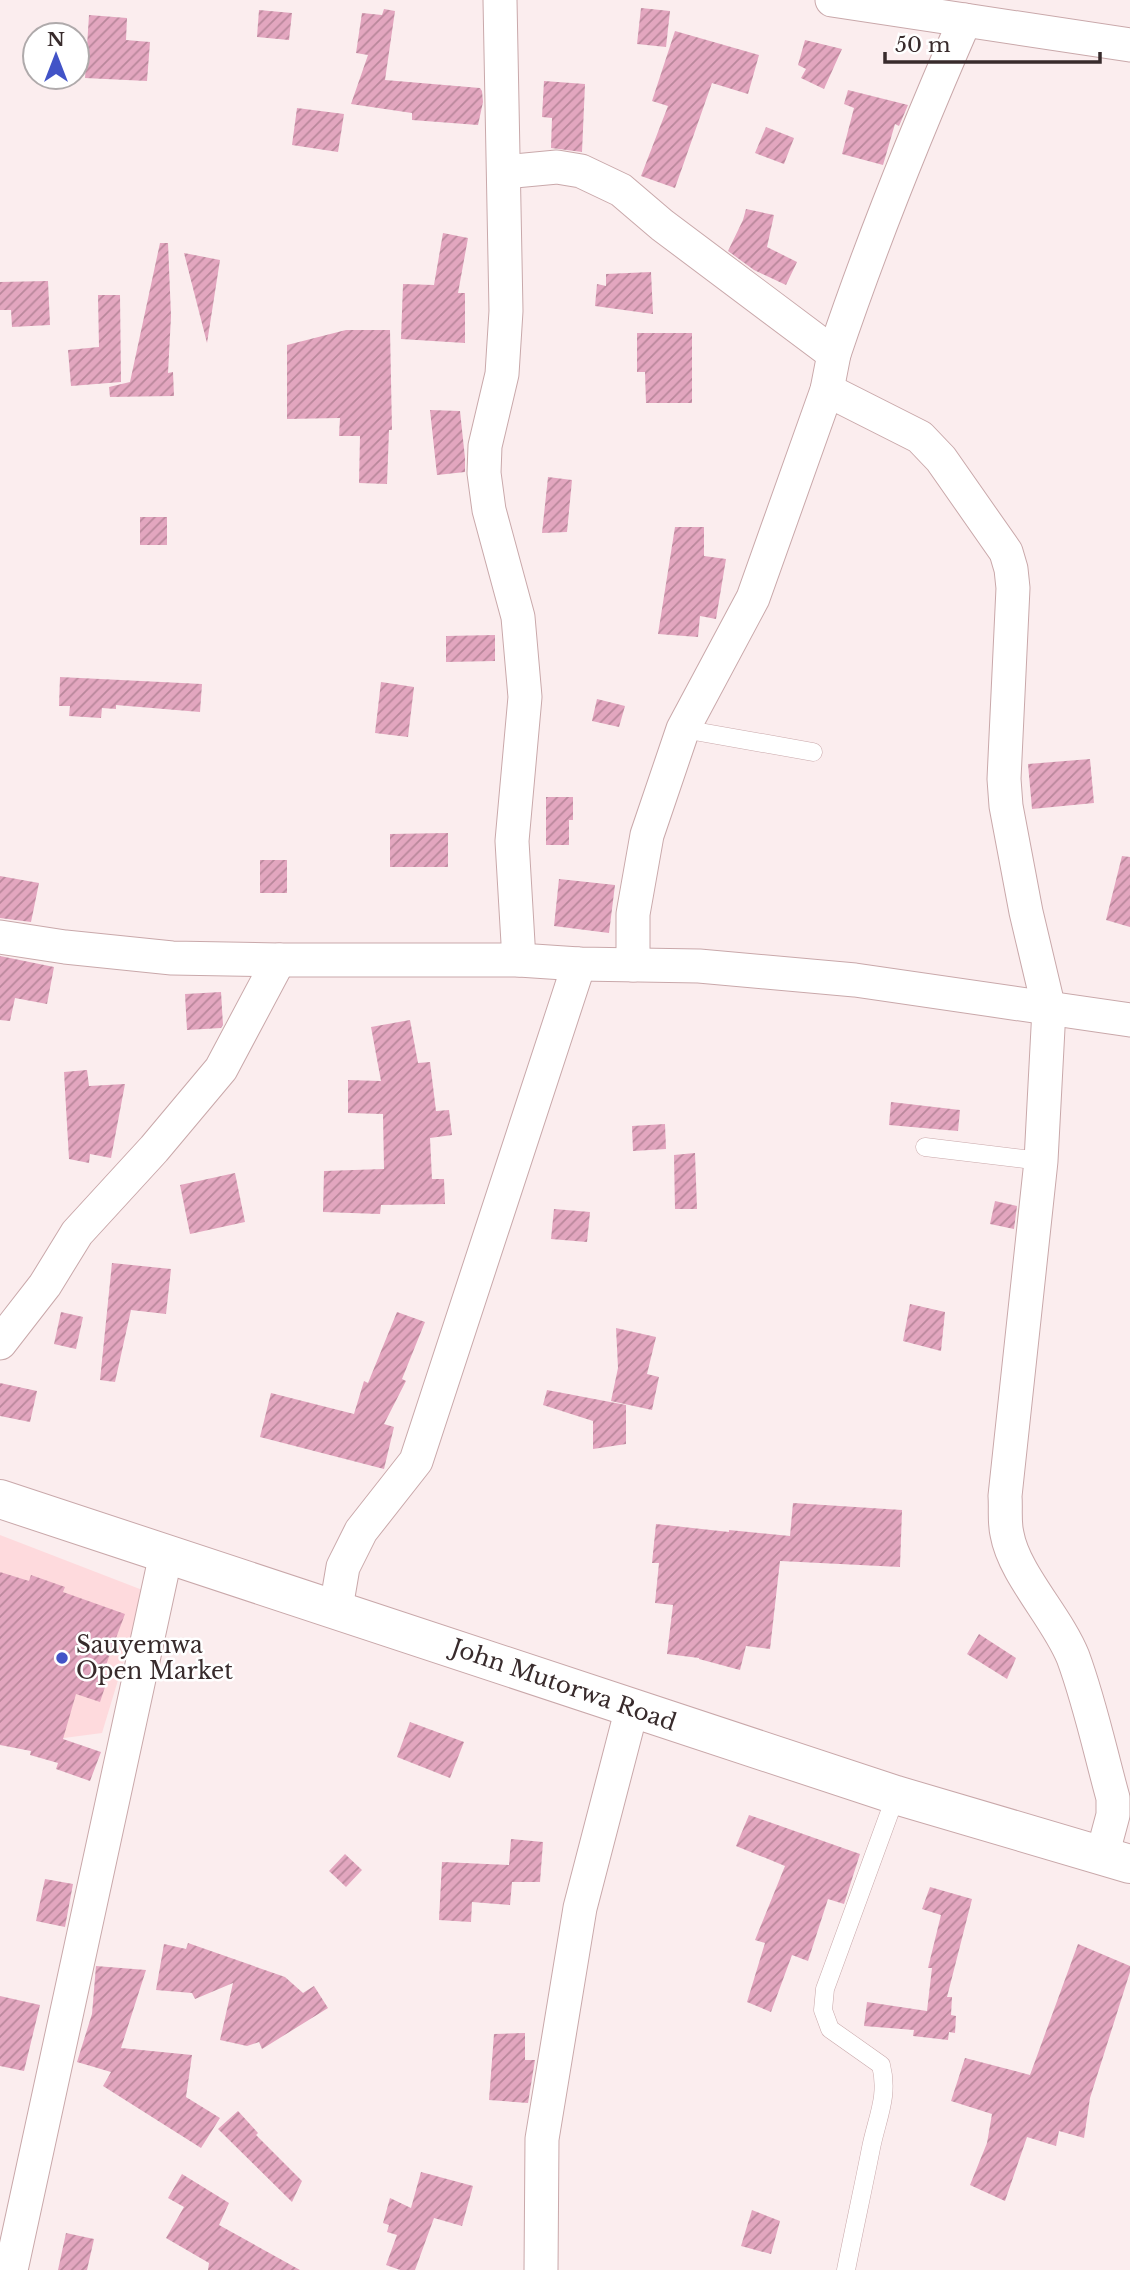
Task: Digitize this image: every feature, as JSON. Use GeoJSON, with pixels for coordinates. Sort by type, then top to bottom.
{"type":"FeatureCollection","features":[{"type":"Feature","properties":{"kind":"street"},"geometry":{"type":"LineString","coordinates":[[500,0],[506,312],[502,374],[485,446],[484,473],[489,510],[518,617],[525,696],[512,842],[519,960]]}},
{"type":"Feature","properties":{"kind":"street"},"geometry":{"type":"LineString","coordinates":[[832,0],[1130,45]]}},
{"type":"Feature","properties":{"kind":"street"},"geometry":{"type":"LineString","coordinates":[[633,965],[633,914],[647,835],[683,729],[752,598],[827,390],[834,354],[859,282],[909,150],[965,20]]}},
{"type":"Feature","properties":{"kind":"street"},"geometry":{"type":"LineString","coordinates":[[504,172],[557,167],[581,171],[621,190],[662,225],[834,354]]}},
{"type":"Feature","properties":{"kind":"street"},"geometry":{"type":"LineString","coordinates":[[827,390],[920,438],[941,459],[1006,552],[1012,569],[1004,767],[1006,806],[1026,912],[1049,1009],[1041,1161],[1005,1496],[1006,1534],[1014,1557],[1061,1632],[1081,1681],[1112,1798],[1116,1860]]}},
{"type":"Feature","properties":{"kind":"street"},"geometry":{"type":"LineString","coordinates":[[0,937],[172,958],[519,960],[699,966],[855,980],[1130,1020]]}},
{"type":"Feature","properties":{"kind":"street"},"geometry":{"type":"LineString","coordinates":[[0,1343],[44,1285],[77,1233],[154,1149],[221,1069],[279,960]]}},
{"type":"Feature","properties":{"kind":"street"},"geometry":{"type":"LineString","coordinates":[[336,1608],[343,1567],[361,1531],[416,1461],[579,964]]}},
{"type":"Feature","properties":{"kind":"street","name":"John Mutorwa Road"},"geometry":{"type":"LineString","coordinates":[[0,1499],[896,1794],[1116,1860]]}},
{"type":"Feature","properties":{"kind":"street"},"geometry":{"type":"LineString","coordinates":[[11,2270],[166,1555]]}},
{"type":"Feature","properties":{"kind":"street"},"geometry":{"type":"LineString","coordinates":[[541,2270],[542,2139],[580,1908],[632,1708]]}},
{"type":"Feature","properties":{"kind":"lane"},"geometry":{"type":"LineString","coordinates":[[683,729],[813,752]]}},
{"type":"Feature","properties":{"kind":"lane"},"geometry":{"type":"LineString","coordinates":[[925,1147],[1041,1161]]}},
{"type":"Feature","properties":{"kind":"lane"},"geometry":{"type":"LineString","coordinates":[[846,2270],[886,2082],[881,2064],[830,2029],[823,2010],[825,1989],[896,1794]]}},
{"type":"Feature","properties":{"kind":"shaded area","name":"Sauyemwa Open Market"},"geometry":{"type":"Polygon","coordinates":[[[0,1535],[145,1591],[102,1733],[64,1738],[0,1724],[0,1535]]]}},
{"type":"Feature","properties":{"kind":"building"},"geometry":{"type":"Polygon","coordinates":[[[641,8],[670,11],[666,47],[637,44],[641,8]]]}},
{"type":"Feature","properties":{"kind":"building"},"geometry":{"type":"Polygon","coordinates":[[[384,9],[395,11],[385,80],[480,88],[483,102],[478,125],[412,120],[412,113],[351,104],[368,55],[356,53],[362,13],[382,15],[384,9]]]}},
{"type":"Feature","properties":{"kind":"building"},"geometry":{"type":"Polygon","coordinates":[[[259,10],[292,13],[289,40],[257,37],[259,10]]]}},
{"type":"Feature","properties":{"kind":"building"},"geometry":{"type":"Polygon","coordinates":[[[89,15],[127,18],[126,40],[150,42],[147,81],[91,78],[91,21],[89,21],[89,15]]]}},
{"type":"Feature","properties":{"kind":"building"},"geometry":{"type":"Polygon","coordinates":[[[675,31],[759,55],[748,94],[712,83],[675,188],[641,176],[668,106],[652,101],[675,31]]]}},
{"type":"Feature","properties":{"kind":"building"},"geometry":{"type":"Polygon","coordinates":[[[805,40],[842,49],[824,89],[801,78],[806,69],[798,65],[805,40]]]}},
{"type":"Feature","properties":{"kind":"building"},"geometry":{"type":"Polygon","coordinates":[[[544,81],[585,84],[582,152],[551,148],[552,118],[542,117],[544,81]]]}},
{"type":"Feature","properties":{"kind":"building"},"geometry":{"type":"Polygon","coordinates":[[[848,90],[908,105],[899,126],[895,124],[883,165],[842,154],[854,108],[844,104],[848,90]]]}},
{"type":"Feature","properties":{"kind":"building"},"geometry":{"type":"Polygon","coordinates":[[[297,108],[344,114],[338,152],[292,145],[297,108]]]}},
{"type":"Feature","properties":{"kind":"building"},"geometry":{"type":"Polygon","coordinates":[[[766,127],[794,138],[784,164],[755,153],[766,127]]]}},
{"type":"Feature","properties":{"kind":"building"},"geometry":{"type":"Polygon","coordinates":[[[746,209],[774,215],[767,247],[797,262],[786,285],[754,270],[728,251],[746,209]]]}},
{"type":"Feature","properties":{"kind":"building"},"geometry":{"type":"Polygon","coordinates":[[[443,233],[468,238],[458,293],[465,293],[465,343],[401,339],[403,284],[434,285],[443,233]]]}},
{"type":"Feature","properties":{"kind":"building"},"geometry":{"type":"Polygon","coordinates":[[[160,243],[168,243],[171,316],[168,373],[173,372],[174,396],[110,397],[109,387],[130,382],[160,243]]]}},
{"type":"Feature","properties":{"kind":"building"},"geometry":{"type":"Polygon","coordinates":[[[184,253],[220,260],[207,343],[184,253]]]}},
{"type":"Feature","properties":{"kind":"building"},"geometry":{"type":"Polygon","coordinates":[[[651,272],[653,314],[595,306],[597,284],[606,286],[606,274],[651,272]]]}},
{"type":"Feature","properties":{"kind":"building"},"geometry":{"type":"Polygon","coordinates":[[[48,281],[50,325],[12,327],[11,310],[0,310],[0,282],[48,281]]]}},
{"type":"Feature","properties":{"kind":"building"},"geometry":{"type":"Polygon","coordinates":[[[98,295],[120,295],[121,382],[71,386],[68,350],[99,347],[98,295]]]}},
{"type":"Feature","properties":{"kind":"building"},"geometry":{"type":"Polygon","coordinates":[[[346,330],[390,330],[392,430],[389,430],[387,484],[359,483],[360,436],[339,436],[340,418],[287,419],[287,345],[346,330]]]}},
{"type":"Feature","properties":{"kind":"building"},"geometry":{"type":"Polygon","coordinates":[[[637,333],[692,333],[692,403],[646,403],[645,372],[637,372],[637,333]]]}},
{"type":"Feature","properties":{"kind":"building"},"geometry":{"type":"Polygon","coordinates":[[[430,410],[460,411],[465,472],[437,475],[430,410]]]}},
{"type":"Feature","properties":{"kind":"building"},"geometry":{"type":"Polygon","coordinates":[[[548,477],[572,480],[567,532],[542,533],[548,477]]]}},
{"type":"Feature","properties":{"kind":"building"},"geometry":{"type":"Polygon","coordinates":[[[140,517],[167,517],[167,545],[140,545],[140,517]]]}},
{"type":"Feature","properties":{"kind":"building"},"geometry":{"type":"Polygon","coordinates":[[[675,527],[704,527],[704,556],[726,559],[716,619],[700,616],[698,637],[658,634],[675,527]]]}},
{"type":"Feature","properties":{"kind":"building"},"geometry":{"type":"Polygon","coordinates":[[[495,635],[495,661],[446,662],[446,636],[495,635]]]}},
{"type":"Feature","properties":{"kind":"building"},"geometry":{"type":"Polygon","coordinates":[[[60,677],[202,684],[200,712],[116,705],[116,709],[102,708],[101,718],[69,716],[70,706],[59,706],[60,677]]]}},
{"type":"Feature","properties":{"kind":"building"},"geometry":{"type":"Polygon","coordinates":[[[381,682],[414,687],[408,737],[375,733],[381,682]]]}},
{"type":"Feature","properties":{"kind":"building"},"geometry":{"type":"Polygon","coordinates":[[[597,699],[625,706],[619,727],[592,721],[597,699]]]}},
{"type":"Feature","properties":{"kind":"building"},"geometry":{"type":"Polygon","coordinates":[[[1090,759],[1094,803],[1032,809],[1028,764],[1090,759]]]}},
{"type":"Feature","properties":{"kind":"building"},"geometry":{"type":"Polygon","coordinates":[[[546,797],[573,797],[569,845],[546,845],[546,797]]]}},
{"type":"Feature","properties":{"kind":"building"},"geometry":{"type":"Polygon","coordinates":[[[448,833],[448,867],[390,867],[390,834],[448,833]]]}},
{"type":"Feature","properties":{"kind":"building"},"geometry":{"type":"Polygon","coordinates":[[[1122,856],[1130,857],[1130,927],[1106,920],[1122,856]]]}},
{"type":"Feature","properties":{"kind":"building"},"geometry":{"type":"Polygon","coordinates":[[[260,860],[287,860],[287,893],[260,893],[260,860]]]}},
{"type":"Feature","properties":{"kind":"building"},"geometry":{"type":"Polygon","coordinates":[[[0,876],[39,883],[31,922],[0,918],[0,876]]]}},
{"type":"Feature","properties":{"kind":"building"},"geometry":{"type":"Polygon","coordinates":[[[559,879],[615,885],[609,933],[554,926],[559,879]]]}},
{"type":"Feature","properties":{"kind":"building"},"geometry":{"type":"Polygon","coordinates":[[[0,956],[54,967],[47,1004],[15,998],[10,1021],[0,1020],[0,956]]]}},
{"type":"Feature","properties":{"kind":"building"},"geometry":{"type":"Polygon","coordinates":[[[221,992],[221,1028],[187,1030],[185,994],[221,992]]]}},
{"type":"Feature","properties":{"kind":"building"},"geometry":{"type":"Polygon","coordinates":[[[410,1020],[418,1063],[430,1062],[436,1111],[449,1110],[452,1135],[430,1138],[432,1179],[444,1179],[445,1204],[381,1205],[380,1214],[323,1212],[324,1171],[384,1169],[383,1114],[348,1113],[348,1080],[381,1081],[371,1027],[410,1020]]]}},
{"type":"Feature","properties":{"kind":"building"},"geometry":{"type":"Polygon","coordinates":[[[87,1070],[89,1086],[125,1084],[111,1158],[90,1154],[89,1163],[69,1159],[64,1072],[87,1070]]]}},
{"type":"Feature","properties":{"kind":"building"},"geometry":{"type":"Polygon","coordinates":[[[891,1102],[960,1110],[958,1131],[889,1125],[891,1102]]]}},
{"type":"Feature","properties":{"kind":"building"},"geometry":{"type":"Polygon","coordinates":[[[665,1124],[666,1149],[633,1151],[632,1126],[665,1124]]]}},
{"type":"Feature","properties":{"kind":"building"},"geometry":{"type":"Polygon","coordinates":[[[695,1153],[697,1209],[675,1209],[674,1155],[695,1153]]]}},
{"type":"Feature","properties":{"kind":"building"},"geometry":{"type":"Polygon","coordinates":[[[235,1173],[245,1222],[190,1234],[180,1185],[235,1173]]]}},
{"type":"Feature","properties":{"kind":"building"},"geometry":{"type":"Polygon","coordinates":[[[995,1201],[1017,1206],[1014,1229],[990,1224],[995,1201]]]}},
{"type":"Feature","properties":{"kind":"building"},"geometry":{"type":"Polygon","coordinates":[[[554,1209],[590,1212],[587,1242],[551,1239],[554,1209]]]}},
{"type":"Feature","properties":{"kind":"building"},"geometry":{"type":"Polygon","coordinates":[[[112,1263],[171,1269],[166,1314],[131,1310],[115,1382],[100,1380],[112,1263]]]}},
{"type":"Feature","properties":{"kind":"building"},"geometry":{"type":"Polygon","coordinates":[[[910,1304],[945,1312],[941,1351],[903,1341],[910,1304]]]}},
{"type":"Feature","properties":{"kind":"building"},"geometry":{"type":"Polygon","coordinates":[[[61,1312],[83,1317],[76,1349],[54,1344],[61,1312]]]}},
{"type":"Feature","properties":{"kind":"building"},"geometry":{"type":"Polygon","coordinates":[[[397,1312],[425,1322],[402,1379],[406,1381],[384,1424],[394,1427],[384,1469],[260,1437],[271,1393],[354,1414],[364,1381],[368,1383],[397,1312]]]}},
{"type":"Feature","properties":{"kind":"building"},"geometry":{"type":"Polygon","coordinates":[[[616,1328],[656,1337],[647,1374],[659,1377],[652,1410],[611,1401],[618,1368],[616,1328]]]}},
{"type":"Feature","properties":{"kind":"building"},"geometry":{"type":"Polygon","coordinates":[[[0,1383],[37,1391],[30,1422],[0,1416],[0,1383]]]}},
{"type":"Feature","properties":{"kind":"building"},"geometry":{"type":"Polygon","coordinates":[[[547,1390],[626,1405],[626,1444],[593,1449],[593,1421],[543,1405],[547,1390]]]}},
{"type":"Feature","properties":{"kind":"building"},"geometry":{"type":"Polygon","coordinates":[[[793,1503],[902,1510],[900,1567],[780,1561],[770,1649],[746,1646],[740,1670],[699,1658],[667,1654],[673,1605],[655,1603],[659,1563],[652,1563],[656,1524],[790,1536],[793,1503]]]}},
{"type":"Feature","properties":{"kind":"building","name":"Sauyemwa Open Market"},"geometry":{"type":"Polygon","coordinates":[[[0,1572],[29,1581],[31,1575],[65,1587],[63,1592],[125,1614],[103,1673],[109,1675],[100,1702],[76,1694],[63,1739],[101,1752],[90,1781],[56,1769],[58,1763],[30,1755],[31,1751],[0,1745],[0,1572]]]}},
{"type":"Feature","properties":{"kind":"building"},"geometry":{"type":"Polygon","coordinates":[[[979,1634],[1016,1658],[1007,1679],[967,1654],[979,1634]]]}},
{"type":"Feature","properties":{"kind":"building"},"geometry":{"type":"Polygon","coordinates":[[[410,1722],[464,1742],[450,1778],[397,1757],[410,1722]]]}},
{"type":"Feature","properties":{"kind":"building"},"geometry":{"type":"Polygon","coordinates":[[[749,1815],[860,1854],[844,1904],[828,1899],[808,1961],[792,1955],[771,2012],[747,2002],[765,1943],[755,1940],[785,1866],[736,1846],[749,1815]]]}},
{"type":"Feature","properties":{"kind":"building"},"geometry":{"type":"Polygon","coordinates":[[[511,1839],[543,1842],[540,1882],[512,1882],[510,1905],[472,1902],[471,1922],[439,1920],[442,1862],[509,1865],[511,1839]]]}},
{"type":"Feature","properties":{"kind":"building"},"geometry":{"type":"Polygon","coordinates":[[[345,1854],[362,1870],[346,1887],[329,1871],[345,1854]]]}},
{"type":"Feature","properties":{"kind":"building"},"geometry":{"type":"Polygon","coordinates":[[[45,1879],[73,1884],[65,1927],[36,1921],[45,1879]]]}},
{"type":"Feature","properties":{"kind":"building"},"geometry":{"type":"Polygon","coordinates":[[[930,1887],[972,1899],[947,1997],[952,1997],[951,2015],[956,2016],[955,2033],[949,2032],[948,2040],[913,2036],[914,2030],[864,2026],[867,2002],[927,2011],[932,1968],[928,1968],[941,1915],[922,1909],[930,1887]]]}},
{"type":"Feature","properties":{"kind":"building"},"geometry":{"type":"Polygon","coordinates":[[[188,1943],[285,1977],[303,1993],[314,1986],[328,2008],[262,2049],[259,2042],[247,2046],[220,2040],[233,1983],[195,1999],[192,1993],[156,1990],[164,1944],[186,1949],[188,1943]]]}},
{"type":"Feature","properties":{"kind":"building"},"geometry":{"type":"Polygon","coordinates":[[[1078,1944],[1130,1966],[1090,2098],[1084,2138],[1059,2131],[1056,2146],[1027,2137],[1005,2201],[970,2185],[987,2143],[992,2114],[951,2101],[965,2058],[1030,2075],[1078,1944]]]}},
{"type":"Feature","properties":{"kind":"building"},"geometry":{"type":"Polygon","coordinates":[[[96,1966],[146,1970],[121,2048],[192,2055],[186,2097],[220,2118],[201,2148],[103,2086],[111,2072],[77,2062],[92,2014],[96,1966]]]}},
{"type":"Feature","properties":{"kind":"building"},"geometry":{"type":"Polygon","coordinates":[[[0,1996],[40,2005],[24,2071],[0,2066],[0,1996]]]}},
{"type":"Feature","properties":{"kind":"building"},"geometry":{"type":"Polygon","coordinates":[[[525,2033],[525,2060],[535,2060],[528,2103],[489,2100],[494,2034],[525,2033]]]}},
{"type":"Feature","properties":{"kind":"building"},"geometry":{"type":"Polygon","coordinates":[[[238,2111],[258,2133],[256,2135],[302,2181],[292,2202],[218,2129],[238,2111]]]}},
{"type":"Feature","properties":{"kind":"building"},"geometry":{"type":"Polygon","coordinates":[[[421,2172],[473,2186],[462,2226],[434,2218],[415,2270],[400,2270],[386,2265],[397,2235],[387,2232],[389,2225],[383,2223],[390,2198],[411,2208],[421,2172]]]}},
{"type":"Feature","properties":{"kind":"building"},"geometry":{"type":"Polygon","coordinates":[[[182,2174],[229,2203],[219,2225],[300,2270],[208,2270],[209,2263],[166,2238],[184,2207],[168,2198],[182,2174]]]}},
{"type":"Feature","properties":{"kind":"building"},"geometry":{"type":"Polygon","coordinates":[[[752,2210],[780,2221],[771,2254],[741,2246],[752,2210]]]}},
{"type":"Feature","properties":{"kind":"building"},"geometry":{"type":"Polygon","coordinates":[[[66,2233],[94,2239],[87,2270],[58,2270],[66,2233]]]}},
{"type":"Feature","properties":{"kind":"place","name":"Sauyemwa Open Market"},"geometry":{"type":"Point","coordinates":[62,1658]}}]}
